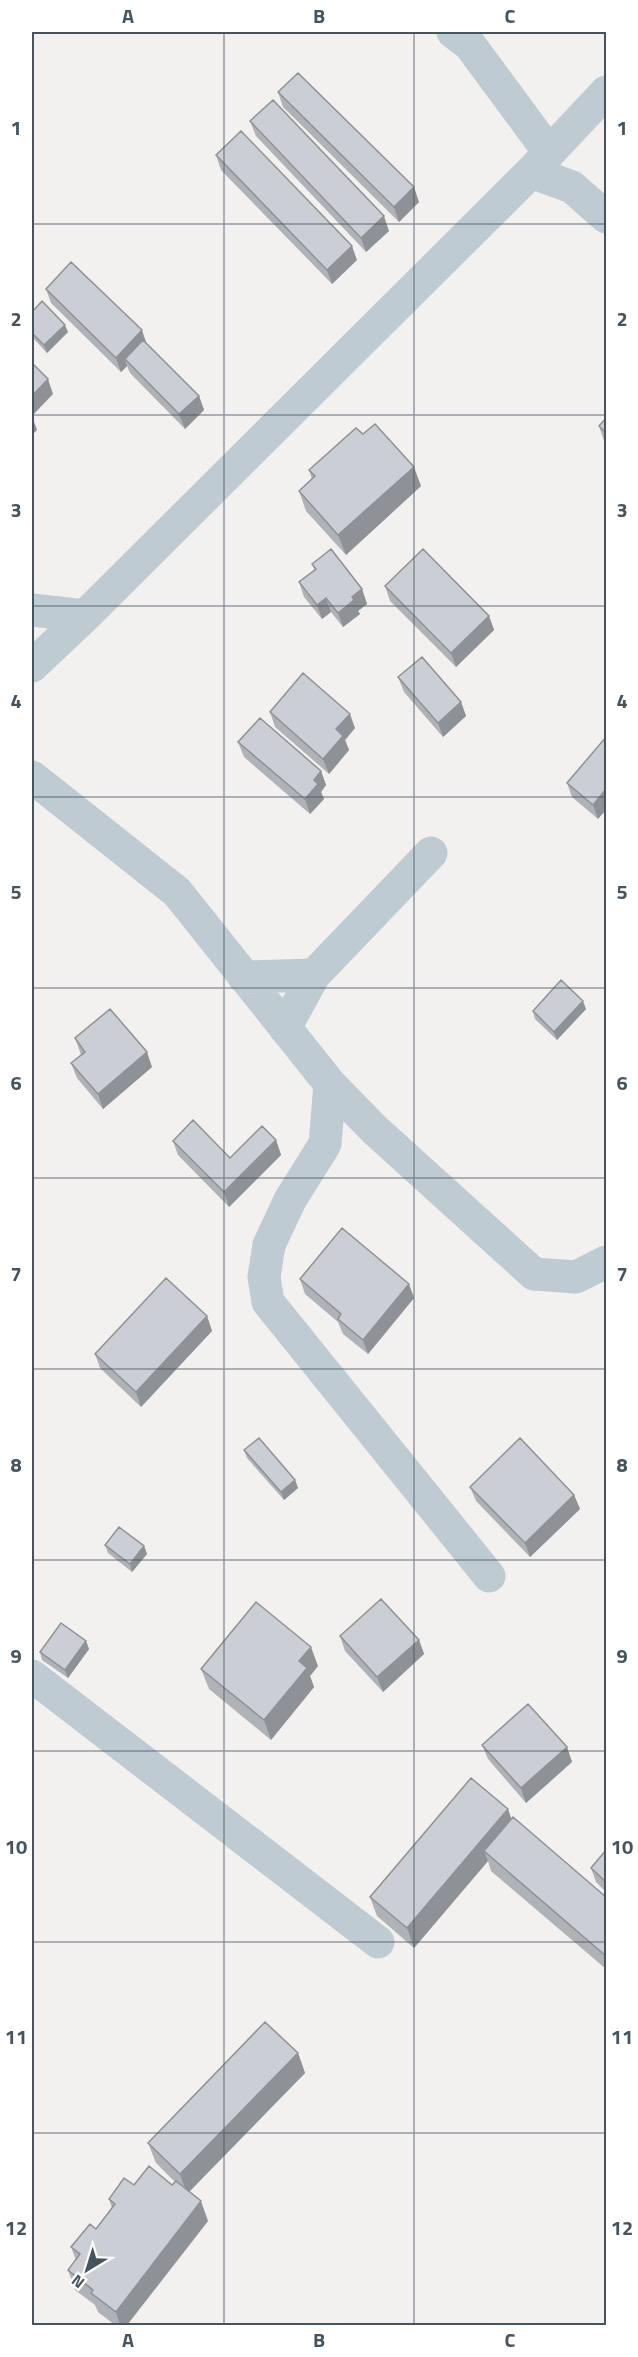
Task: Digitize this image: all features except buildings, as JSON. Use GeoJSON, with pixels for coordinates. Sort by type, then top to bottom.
{"type":"FeatureCollection","features":[{"type":"Feature","properties":{"kind":"street"},"geometry":{"type":"LineString","coordinates":[[453,32],[470,45],[540,162],[606,217]]}},
{"type":"Feature","properties":{"kind":"street"},"geometry":{"type":"LineString","coordinates":[[32,666],[85,616],[540,162],[606,92]]}},
{"type":"Feature","properties":{"kind":"street"},"geometry":{"type":"LineString","coordinates":[[32,609],[85,616]]}},
{"type":"Feature","properties":{"kind":"street"},"geometry":{"type":"LineString","coordinates":[[32,777],[177,892],[330,1084],[375,1130],[534,1274],[576,1277],[606,1262]]}},
{"type":"Feature","properties":{"kind":"street"},"geometry":{"type":"LineString","coordinates":[[285,1028],[314,975],[431,853]]}},
{"type":"Feature","properties":{"kind":"street"},"geometry":{"type":"LineString","coordinates":[[244,977],[314,975]]}},
{"type":"Feature","properties":{"kind":"street"},"geometry":{"type":"LineString","coordinates":[[330,1084],[325,1144],[290,1200],[269,1245],[264,1277],[268,1302],[489,1576]]}},
{"type":"Feature","properties":{"kind":"street"},"geometry":{"type":"LineString","coordinates":[[325,1144],[375,1130]]}},
{"type":"Feature","properties":{"kind":"street"},"geometry":{"type":"LineString","coordinates":[[32,1676],[378,1942]]}}]}
